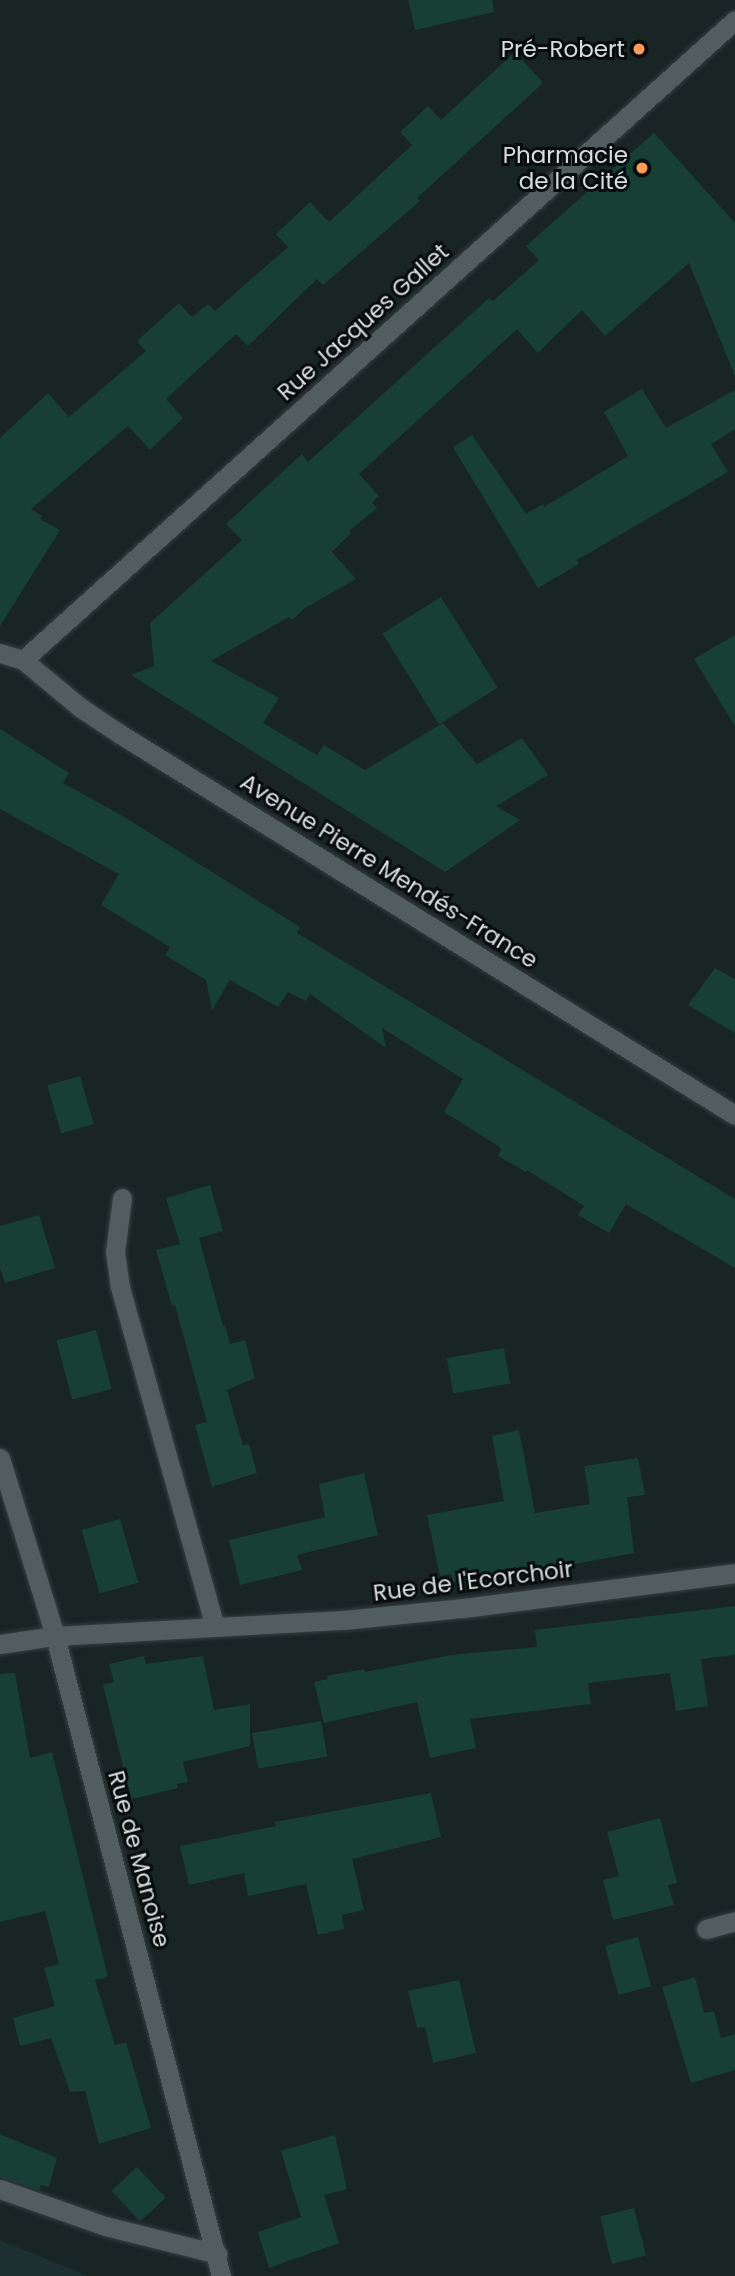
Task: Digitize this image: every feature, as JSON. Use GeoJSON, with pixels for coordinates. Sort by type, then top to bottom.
{"type":"FeatureCollection","features":[{"type":"Feature","properties":{"kind":"street","name":"Rue Jacques Gallet"},"geometry":{"type":"LineString","coordinates":[[23,660],[735,20]]}},
{"type":"Feature","properties":{"kind":"street"},"geometry":{"type":"LineString","coordinates":[[0,653],[23,660]]}},
{"type":"Feature","properties":{"kind":"street","name":"Avenue Pierre Mendés-France"},"geometry":{"type":"LineString","coordinates":[[23,660],[80,708],[120,734],[735,1115]]}},
{"type":"Feature","properties":{"kind":"street"},"geometry":{"type":"LineString","coordinates":[[122,1198],[115,1252],[120,1287],[215,1628]]}},
{"type":"Feature","properties":{"kind":"street","name":"Rue de Manoise"},"geometry":{"type":"LineString","coordinates":[[0,1458],[55,1636],[218,2254],[221,2276]]}},
{"type":"Feature","properties":{"kind":"street","name":"Rue de l'Ecorchoir"},"geometry":{"type":"LineString","coordinates":[[0,1644],[55,1636],[215,1628],[463,1608],[735,1573]]}},
{"type":"Feature","properties":{"kind":"street"},"geometry":{"type":"LineString","coordinates":[[706,1929],[735,1921]]}},
{"type":"Feature","properties":{"kind":"street"},"geometry":{"type":"LineString","coordinates":[[0,2189],[105,2226],[218,2254]]}},
{"type":"Feature","properties":{"kind":"shaded area"},"geometry":{"type":"Polygon","coordinates":[[[0,2240],[88,2276],[0,2276],[0,2240]]]}},
{"type":"Feature","properties":{"kind":"building"},"geometry":{"type":"Polygon","coordinates":[[[408,0],[492,0],[494,12],[415,30],[408,0]]]}},
{"type":"Feature","properties":{"kind":"building"},"geometry":{"type":"Polygon","coordinates":[[[515,52],[543,83],[417,198],[420,201],[323,285],[317,279],[248,346],[236,334],[166,399],[183,418],[150,450],[128,426],[31,509],[42,516],[40,519],[60,530],[0,626],[0,438],[48,393],[69,417],[146,351],[137,341],[179,303],[192,317],[208,304],[215,311],[288,247],[276,234],[310,202],[329,222],[412,145],[400,132],[428,106],[441,120],[515,52]]]}},
{"type":"Feature","properties":{"kind":"building"},"geometry":{"type":"Polygon","coordinates":[[[654,133],[735,223],[735,376],[689,263],[605,336],[582,310],[538,353],[517,329],[359,474],[379,496],[372,502],[377,508],[349,531],[351,533],[332,552],[356,579],[305,608],[292,620],[289,617],[211,661],[279,698],[263,723],[317,755],[324,745],[365,770],[443,723],[477,764],[522,738],[548,775],[496,806],[520,820],[445,872],[131,675],[154,666],[150,623],[242,540],[226,524],[302,454],[308,462],[489,298],[493,301],[539,260],[526,246],[654,133]]]}},
{"type":"Feature","properties":{"kind":"building"},"geometry":{"type":"Polygon","coordinates":[[[642,389],[666,428],[735,390],[735,429],[711,444],[728,472],[577,560],[579,564],[538,588],[453,447],[472,435],[526,514],[543,504],[544,507],[628,456],[604,412],[642,389]]]}},
{"type":"Feature","properties":{"kind":"building"},"geometry":{"type":"Polygon","coordinates":[[[441,597],[498,688],[439,724],[382,634],[441,597]]]}},
{"type":"Feature","properties":{"kind":"building"},"geometry":{"type":"Polygon","coordinates":[[[735,635],[735,726],[694,659],[735,635]]]}},
{"type":"Feature","properties":{"kind":"building"},"geometry":{"type":"Polygon","coordinates":[[[0,729],[69,773],[63,783],[121,815],[300,927],[297,933],[735,1199],[735,1268],[626,1204],[609,1233],[578,1215],[584,1206],[527,1170],[526,1172],[498,1156],[501,1149],[498,1146],[444,1112],[463,1079],[382,1028],[386,1048],[310,994],[306,1001],[288,992],[278,1007],[230,980],[212,1010],[206,980],[165,955],[170,947],[101,905],[119,874],[0,809],[0,729]]]}},
{"type":"Feature","properties":{"kind":"building"},"geometry":{"type":"Polygon","coordinates":[[[715,968],[735,979],[735,1033],[688,1005],[715,968]]]}},
{"type":"Feature","properties":{"kind":"building"},"geometry":{"type":"Polygon","coordinates":[[[80,1076],[94,1124],[61,1133],[47,1085],[80,1076]]]}},
{"type":"Feature","properties":{"kind":"building"},"geometry":{"type":"Polygon","coordinates":[[[210,1185],[223,1231],[199,1238],[230,1344],[245,1340],[255,1378],[227,1390],[243,1445],[249,1444],[257,1473],[212,1487],[195,1425],[207,1422],[175,1305],[172,1306],[156,1250],[180,1244],[166,1198],[210,1185]]]}},
{"type":"Feature","properties":{"kind":"building"},"geometry":{"type":"Polygon","coordinates":[[[39,1215],[55,1268],[5,1283],[0,1268],[0,1226],[39,1215]]]}},
{"type":"Feature","properties":{"kind":"building"},"geometry":{"type":"Polygon","coordinates":[[[96,1330],[112,1389],[72,1400],[56,1341],[96,1330]]]}},
{"type":"Feature","properties":{"kind":"building"},"geometry":{"type":"Polygon","coordinates":[[[504,1348],[510,1383],[453,1394],[447,1358],[504,1348]]]}},
{"type":"Feature","properties":{"kind":"building"},"geometry":{"type":"Polygon","coordinates":[[[519,1430],[535,1513],[590,1504],[584,1466],[638,1458],[645,1495],[627,1497],[634,1553],[511,1576],[509,1570],[453,1582],[451,1574],[440,1576],[427,1515],[504,1501],[492,1436],[519,1430]]]}},
{"type":"Feature","properties":{"kind":"building"},"geometry":{"type":"Polygon","coordinates":[[[364,1473],[378,1535],[297,1555],[302,1570],[240,1585],[229,1540],[325,1517],[319,1484],[364,1473]]]}},
{"type":"Feature","properties":{"kind":"building"},"geometry":{"type":"Polygon","coordinates":[[[120,1519],[138,1582],[100,1593],[82,1530],[120,1519]]]}},
{"type":"Feature","properties":{"kind":"building"},"geometry":{"type":"Polygon","coordinates":[[[735,1606],[735,1655],[701,1659],[708,1706],[676,1711],[670,1673],[588,1683],[591,1704],[470,1719],[476,1748],[430,1758],[417,1702],[324,1723],[314,1682],[328,1679],[327,1676],[364,1669],[365,1672],[451,1655],[537,1647],[535,1630],[735,1606]]]}},
{"type":"Feature","properties":{"kind":"building"},"geometry":{"type":"Polygon","coordinates":[[[144,1656],[146,1664],[203,1656],[214,1710],[250,1704],[250,1746],[183,1762],[188,1782],[177,1784],[178,1788],[131,1799],[103,1685],[114,1682],[109,1664],[144,1656]]]}},
{"type":"Feature","properties":{"kind":"building"},"geometry":{"type":"Polygon","coordinates":[[[15,1673],[30,1758],[52,1752],[108,1977],[95,1980],[115,2045],[126,2042],[151,2128],[99,2144],[85,2091],[70,2092],[51,2038],[20,2046],[13,2018],[55,2006],[44,1968],[59,1964],[45,1911],[0,1922],[0,1674],[15,1673]]]}},
{"type":"Feature","properties":{"kind":"building"},"geometry":{"type":"Polygon","coordinates":[[[321,1721],[327,1756],[258,1769],[252,1733],[321,1721]]]}},
{"type":"Feature","properties":{"kind":"building"},"geometry":{"type":"Polygon","coordinates":[[[431,1793],[441,1837],[352,1859],[364,1910],[342,1915],[344,1929],[318,1935],[306,1884],[248,1896],[244,1873],[189,1885],[180,1846],[276,1826],[275,1822],[431,1793]]]}},
{"type":"Feature","properties":{"kind":"building"},"geometry":{"type":"Polygon","coordinates":[[[660,1818],[677,1883],[668,1885],[674,1905],[613,1920],[603,1880],[619,1876],[607,1832],[660,1818]]]}},
{"type":"Feature","properties":{"kind":"building"},"geometry":{"type":"Polygon","coordinates":[[[638,1937],[651,1986],[618,1995],[605,1946],[638,1937]]]}},
{"type":"Feature","properties":{"kind":"building"},"geometry":{"type":"Polygon","coordinates":[[[695,1977],[704,2013],[714,2011],[721,2038],[735,2034],[735,2070],[691,2083],[662,1987],[695,1977]]]}},
{"type":"Feature","properties":{"kind":"building"},"geometry":{"type":"Polygon","coordinates":[[[459,1980],[476,2053],[433,2063],[425,2027],[417,2028],[408,1991],[459,1980]]]}},
{"type":"Feature","properties":{"kind":"building"},"geometry":{"type":"Polygon","coordinates":[[[0,2134],[57,2158],[49,2187],[41,2185],[39,2190],[0,2177],[0,2134]]]}},
{"type":"Feature","properties":{"kind":"building"},"geometry":{"type":"Polygon","coordinates":[[[335,2135],[347,2189],[324,2195],[339,2243],[269,2268],[258,2232],[301,2217],[281,2151],[335,2135]]]}},
{"type":"Feature","properties":{"kind":"building"},"geometry":{"type":"Polygon","coordinates":[[[137,2167],[166,2198],[140,2222],[111,2191],[137,2167]]]}},
{"type":"Feature","properties":{"kind":"building"},"geometry":{"type":"Polygon","coordinates":[[[634,2208],[646,2256],[612,2264],[600,2216],[634,2208]]]}},
{"type":"Feature","properties":{"kind":"place","name":"Pré-Robert"},"geometry":{"type":"Point","coordinates":[639,49]}},
{"type":"Feature","properties":{"kind":"place","name":"Pharmacie de la Cité"},"geometry":{"type":"Point","coordinates":[642,168]}}]}
